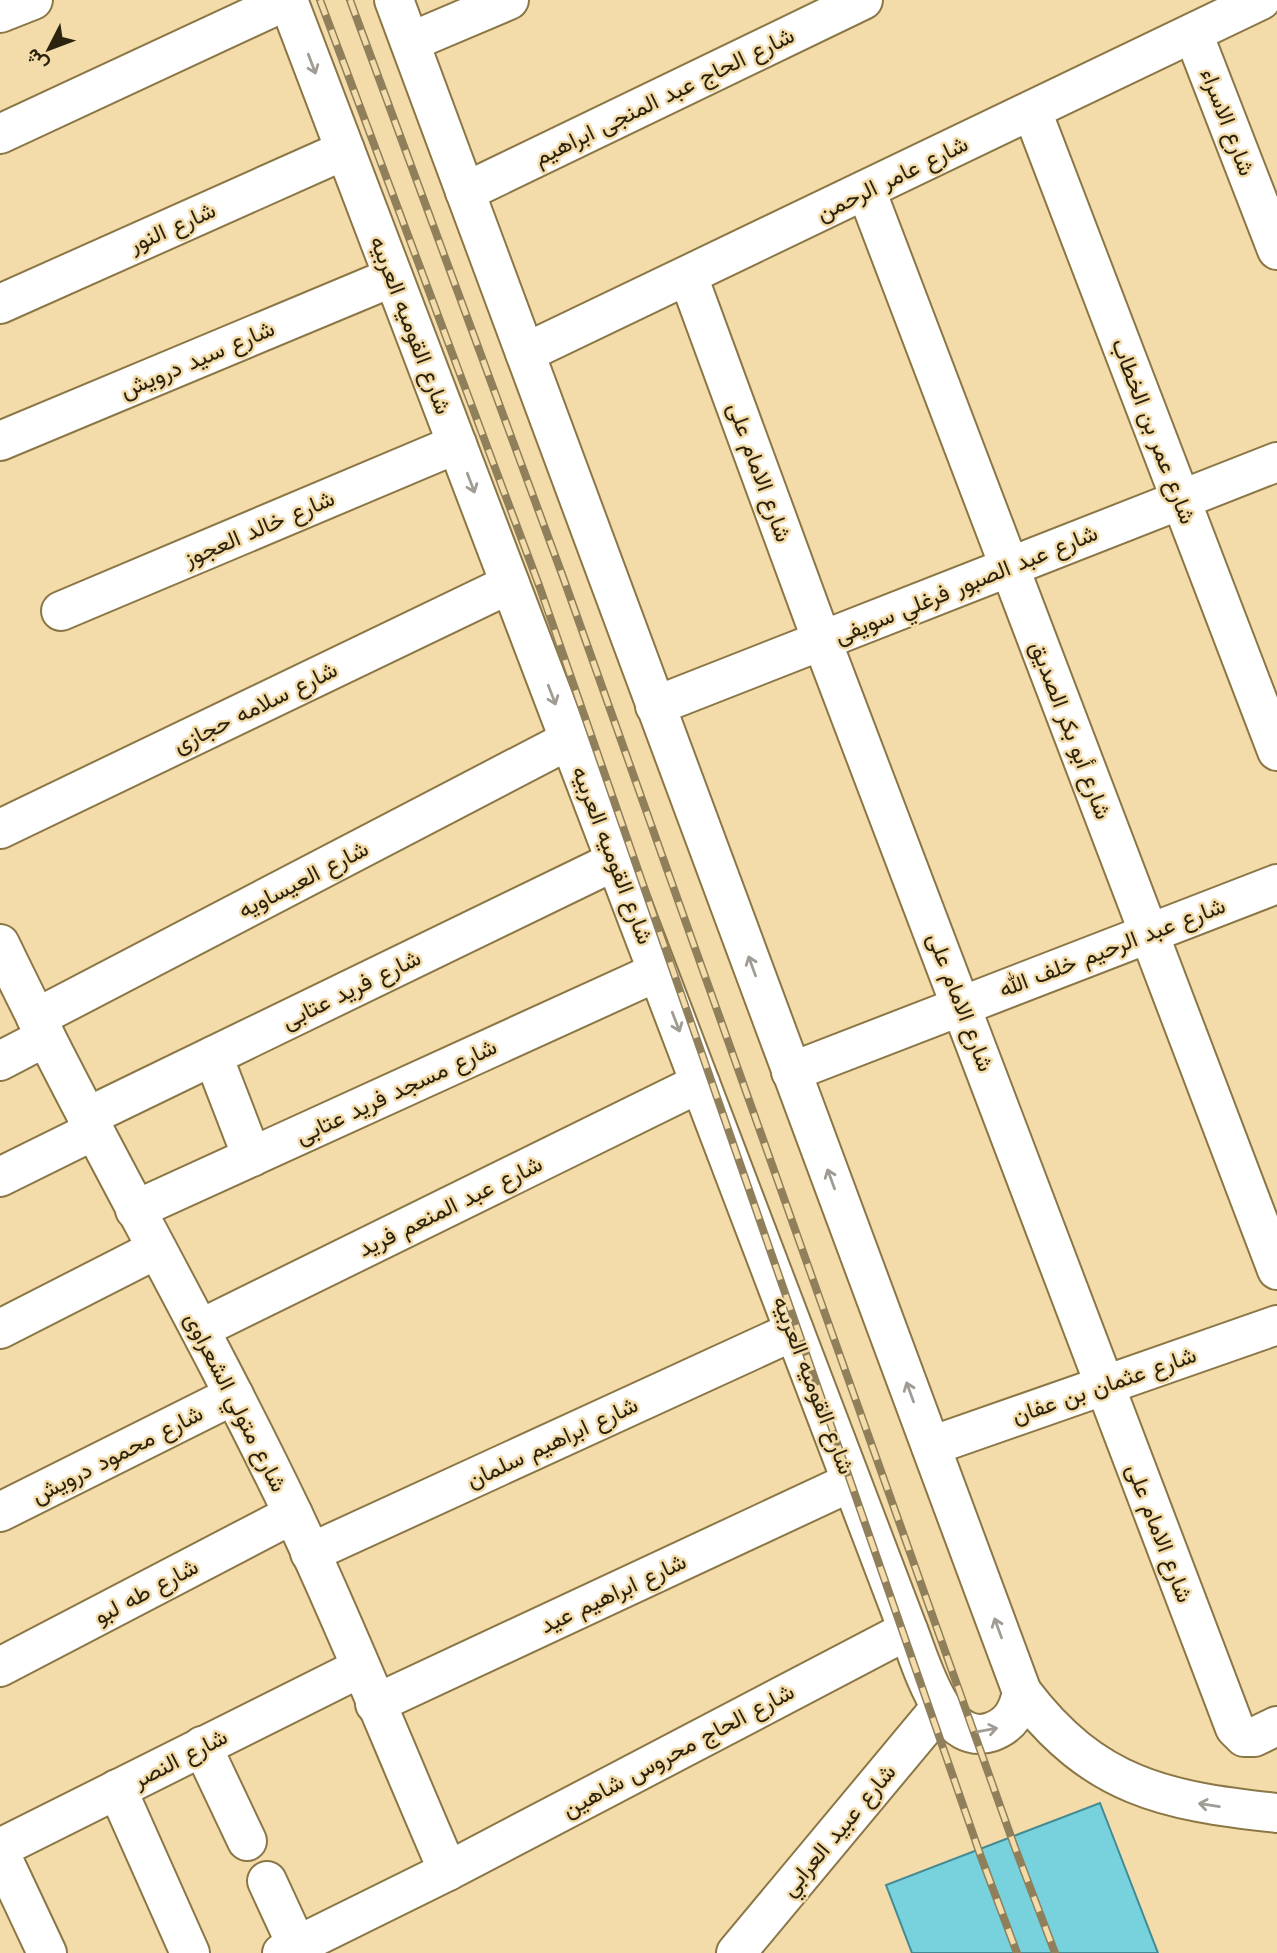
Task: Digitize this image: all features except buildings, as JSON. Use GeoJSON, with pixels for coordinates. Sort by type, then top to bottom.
{"type":"FeatureCollection","features":[{"type":"Feature","properties":{"kind":"main road"},"geometry":{"type":"LineString","coordinates":[[0,13],[33,0]]}},
{"type":"Feature","properties":{"kind":"main road"},"geometry":{"type":"LineString","coordinates":[[0,134],[288,0]]}},
{"type":"Feature","properties":{"kind":"main road","name":"شارع القوميه العربيه"},"geometry":{"type":"LineString","coordinates":[[288,0],[851,1482],[940,1708]]}},
{"type":"Feature","properties":{"kind":"main road"},"geometry":{"type":"LineString","coordinates":[[394,0],[1022,1692],[1047,1725],[1076,1750],[1108,1772],[1179,1800],[1277,1813]]}},
{"type":"Feature","properties":{"kind":"main road"},"geometry":{"type":"LineString","coordinates":[[410,42],[509,0]]}},
{"type":"Feature","properties":{"kind":"main road","name":"شارع الحاج عبد المنجى ابراهيم"},"geometry":{"type":"LineString","coordinates":[[466,192],[863,0]]}},
{"type":"Feature","properties":{"kind":"main road","name":"شارع عامر الرحمن"},"geometry":{"type":"LineString","coordinates":[[525,353],[1193,33],[1264,6]]}},
{"type":"Feature","properties":{"kind":"main road","name":"شارع الاسراء"},"geometry":{"type":"LineString","coordinates":[[1193,33],[1277,250]]}},
{"type":"Feature","properties":{"kind":"main road","name":"شارع عمر بن الخطاب"},"geometry":{"type":"LineString","coordinates":[[1032,111],[1277,751]]}},
{"type":"Feature","properties":{"kind":"main road","name":"شارع النور"},"geometry":{"type":"LineString","coordinates":[[0,304],[345,150]]}},
{"type":"Feature","properties":{"kind":"main road","name":"شارع أبو بكر الصديق"},"geometry":{"type":"LineString","coordinates":[[866,190],[1277,1270]]}},
{"type":"Feature","properties":{"kind":"main road","name":"شارع الامام على"},"geometry":{"type":"LineString","coordinates":[[688,276],[821,641],[962,1005],[1235,1728],[1244,1737],[1254,1737],[1277,1726]]}},
{"type":"Feature","properties":{"kind":"main road","name":"شارع سيد درويش"},"geometry":{"type":"LineString","coordinates":[[0,441],[393,277]]}},
{"type":"Feature","properties":{"kind":"main road","name":"شارع خالد العجوز"},"geometry":{"type":"LineString","coordinates":[[61,611],[457,444]]}},
{"type":"Feature","properties":{"kind":"main road","name":"شارع عبد الصبور فرغلي سويفى"},"geometry":{"type":"LineString","coordinates":[[655,706],[1277,462]]}},
{"type":"Feature","properties":{"kind":"main road","name":"شارع سلامه حجازى"},"geometry":{"type":"LineString","coordinates":[[0,829],[510,584]]}},
{"type":"Feature","properties":{"kind":"main road","name":"شارع العيساويه"},"geometry":{"type":"LineString","coordinates":[[0,1061],[41,1028],[569,740]]}},
{"type":"Feature","properties":{"kind":"main road","name":"شارع فريد عتابى"},"geometry":{"type":"LineString","coordinates":[[0,1177],[213,1056],[615,861]]}},
{"type":"Feature","properties":{"kind":"main road","name":"شارع عبد الرحيم خلف الله"},"geometry":{"type":"LineString","coordinates":[[791,1072],[1277,884]]}},
{"type":"Feature","properties":{"kind":"main road","name":"شارع متولي الشعراوى"},"geometry":{"type":"LineString","coordinates":[[0,944],[90,1124],[200,1329],[293,1514],[448,1871]]}},
{"type":"Feature","properties":{"kind":"main road","name":"شارع مسجد فريد عتابى"},"geometry":{"type":"LineString","coordinates":[[135,1210],[657,972]]}},
{"type":"Feature","properties":{"kind":"main road"},"geometry":{"type":"LineString","coordinates":[[213,1056],[252,1157]]}},
{"type":"Feature","properties":{"kind":"main road","name":"شارع عبد المنعم فريد"},"geometry":{"type":"LineString","coordinates":[[200,1329],[700,1083]]}},
{"type":"Feature","properties":{"kind":"main road"},"geometry":{"type":"LineString","coordinates":[[0,1329],[157,1249]]}},
{"type":"Feature","properties":{"kind":"main road","name":"شارع عثمان بن عفان"},"geometry":{"type":"LineString","coordinates":[[931,1446],[1277,1325]]}},
{"type":"Feature","properties":{"kind":"main road","name":"شارع ابراهيم سلمان"},"geometry":{"type":"LineString","coordinates":[[310,1553],[794,1331]]}},
{"type":"Feature","properties":{"kind":"main road","name":"شارع محمود درويش"},"geometry":{"type":"LineString","coordinates":[[0,1512],[234,1395]]}},
{"type":"Feature","properties":{"kind":"main road","name":"شارع ابراهيم عيد"},"geometry":{"type":"LineString","coordinates":[[375,1704],[851,1482]]}},
{"type":"Feature","properties":{"kind":"main road","name":"شارع طه لبو"},"geometry":{"type":"LineString","coordinates":[[0,1667],[293,1514]]}},
{"type":"Feature","properties":{"kind":"main road","name":"شارع الحاج محروس شاهين"},"geometry":{"type":"LineString","coordinates":[[289,1949],[448,1871],[908,1630]]}},
{"type":"Feature","properties":{"kind":"main road","name":"شارع النصر"},"geometry":{"type":"LineString","coordinates":[[0,1851],[117,1789],[360,1668]]}},
{"type":"Feature","properties":{"kind":"main road"},"geometry":{"type":"LineString","coordinates":[[940,1708],[952,1723],[968,1732],[988,1733],[1006,1726],[1018,1710],[1022,1692]]}},
{"type":"Feature","properties":{"kind":"main road","name":"شارع عبيد العرابي"},"geometry":{"type":"LineString","coordinates":[[736,1953],[940,1708]]}},
{"type":"Feature","properties":{"kind":"main road"},"geometry":{"type":"LineString","coordinates":[[202,1746],[247,1841]]}},
{"type":"Feature","properties":{"kind":"main road"},"geometry":{"type":"LineString","coordinates":[[117,1789],[191,1953]]}},
{"type":"Feature","properties":{"kind":"main road"},"geometry":{"type":"LineString","coordinates":[[0,1851],[47,1953]]}},
{"type":"Feature","properties":{"kind":"main road"},"geometry":{"type":"LineString","coordinates":[[267,1881],[289,1949]]}},
{"type":"Feature","properties":{"kind":"railway"},"geometry":{"type":"LineString","coordinates":[[320,0],[540,588],[981,1857],[1017,1953]]}},
{"type":"Feature","properties":{"kind":"railway"},"geometry":{"type":"LineString","coordinates":[[350,0],[563,577],[1014,1845],[1055,1953]]}}]}
